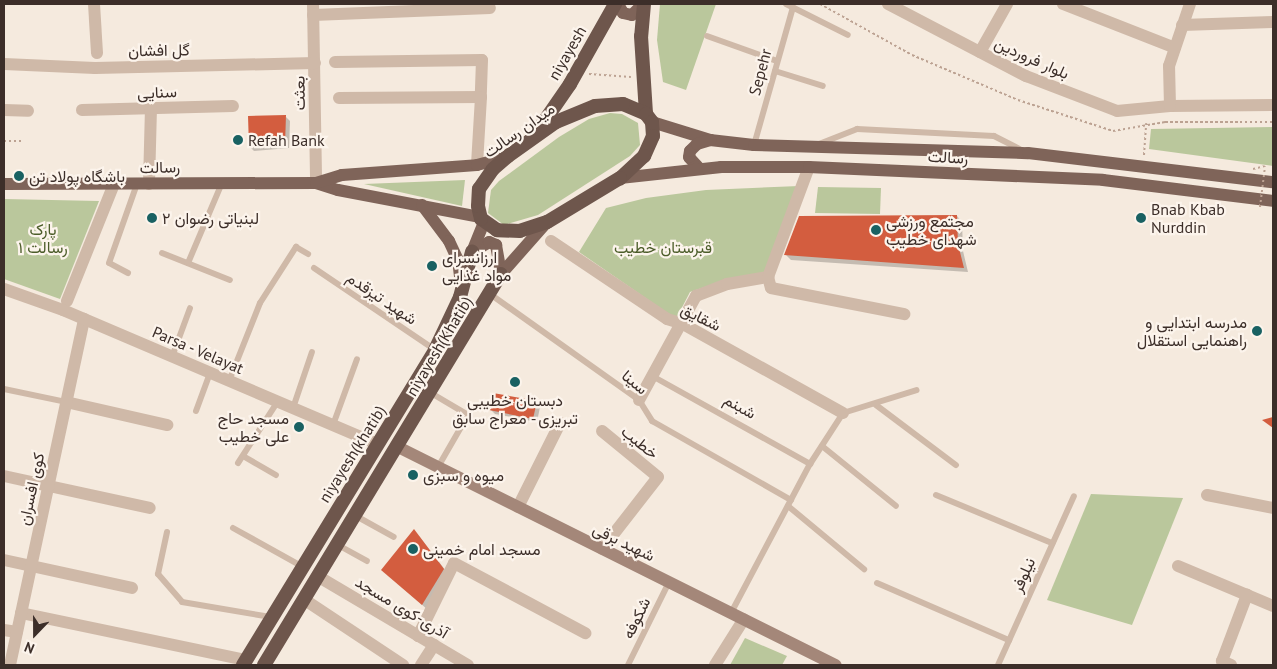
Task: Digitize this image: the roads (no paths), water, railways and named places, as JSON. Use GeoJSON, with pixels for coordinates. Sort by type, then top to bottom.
{"type":"FeatureCollection","features":[{"type":"Feature","properties":{"kind":"highway","name":"niyayesh"},"geometry":{"type":"LineString","coordinates":[[528,143],[578,70],[617,4]]}},
{"type":"Feature","properties":{"kind":"highway"},"geometry":{"type":"LineString","coordinates":[[482,219],[508,232],[547,222],[620,178],[644,156],[653,136],[644,77],[641,36],[643,4]]}},
{"type":"Feature","properties":{"kind":"highway","name":"میدان رسالت"},"geometry":{"type":"LineString","coordinates":[[482,219],[480,189],[488,174],[508,156],[556,122],[595,106],[624,104],[649,118]]}},
{"type":"Feature","properties":{"kind":"highway","name":"niyayesh(khatib)"},"geometry":{"type":"LineString","coordinates":[[244,663],[435,350],[460,297],[472,252]]}},
{"type":"Feature","properties":{"kind":"highway","name":"niyayesh(Khatib)"},"geometry":{"type":"LineString","coordinates":[[269,663],[501,274]]}},
{"type":"Feature","properties":{"kind":"main road"},"geometry":{"type":"LineString","coordinates":[[617,4],[623,13],[632,15],[643,4]]}},
{"type":"Feature","properties":{"kind":"main road","name":"رسالت"},"geometry":{"type":"LineString","coordinates":[[649,118],[710,140],[754,145],[1028,153],[1143,164],[1273,182]]}},
{"type":"Feature","properties":{"kind":"main road"},"geometry":{"type":"LineString","coordinates":[[700,170],[688,158],[690,151],[697,144],[710,140]]}},
{"type":"Feature","properties":{"kind":"main road","name":"رسالت"},"geometry":{"type":"LineString","coordinates":[[4,184],[316,183],[342,175],[477,165],[508,156]]}},
{"type":"Feature","properties":{"kind":"main road","name":"رسالت"},"geometry":{"type":"LineString","coordinates":[[620,178],[700,170],[809,167],[1102,180],[1273,202]]}},
{"type":"Feature","properties":{"kind":"main road","name":"رسالت"},"geometry":{"type":"LineString","coordinates":[[316,183],[338,190],[422,205],[482,219]]}},
{"type":"Feature","properties":{"kind":"main road"},"geometry":{"type":"LineString","coordinates":[[422,205],[449,241],[458,260],[460,297]]}},
{"type":"Feature","properties":{"kind":"main road"},"geometry":{"type":"LineString","coordinates":[[472,252],[482,219]]}},
{"type":"Feature","properties":{"kind":"main road"},"geometry":{"type":"LineString","coordinates":[[501,274],[547,222]]}},
{"type":"Feature","properties":{"kind":"main road"},"geometry":{"type":"LineString","coordinates":[[472,252],[489,242],[496,245],[501,274]]}},
{"type":"Feature","properties":{"kind":"main road","name":"شهید برقی"},"geometry":{"type":"LineString","coordinates":[[398,447],[836,665]]}},
{"type":"Feature","properties":{"kind":"street"},"geometry":{"type":"LineString","coordinates":[[94,4],[97,52]]}},
{"type":"Feature","properties":{"kind":"street","name":"بلوار فروردین"},"geometry":{"type":"LineString","coordinates":[[888,4],[1026,76],[1117,111],[1170,106],[1273,105]]}},
{"type":"Feature","properties":{"kind":"street"},"geometry":{"type":"LineString","coordinates":[[980,52],[1007,4]]}},
{"type":"Feature","properties":{"kind":"street"},"geometry":{"type":"LineString","coordinates":[[1063,4],[1175,48]]}},
{"type":"Feature","properties":{"kind":"street"},"geometry":{"type":"LineString","coordinates":[[1170,106],[1169,66],[1190,4]]}},
{"type":"Feature","properties":{"kind":"street"},"geometry":{"type":"LineString","coordinates":[[313,10],[490,8]]}},
{"type":"Feature","properties":{"kind":"street","name":"بعثت"},"geometry":{"type":"LineString","coordinates":[[313,10],[316,183]]}},
{"type":"Feature","properties":{"kind":"street"},"geometry":{"type":"LineString","coordinates":[[1182,24],[1273,22]]}},
{"type":"Feature","properties":{"kind":"street"},"geometry":{"type":"LineString","coordinates":[[335,62],[482,60],[477,165]]}},
{"type":"Feature","properties":{"kind":"street","name":"گل افشان"},"geometry":{"type":"LineString","coordinates":[[4,64],[96,68],[314,63]]}},
{"type":"Feature","properties":{"kind":"street"},"geometry":{"type":"LineString","coordinates":[[339,98],[481,97]]}},
{"type":"Feature","properties":{"kind":"street","name":"سنایی"},"geometry":{"type":"LineString","coordinates":[[82,110],[233,106]]}},
{"type":"Feature","properties":{"kind":"street"},"geometry":{"type":"LineString","coordinates":[[143,184],[151,108]]}},
{"type":"Feature","properties":{"kind":"street"},"geometry":{"type":"LineString","coordinates":[[4,110],[28,111]]}},
{"type":"Feature","properties":{"kind":"street"},"geometry":{"type":"LineString","coordinates":[[809,167],[768,278],[771,288],[904,314]]}},
{"type":"Feature","properties":{"kind":"street"},"geometry":{"type":"LineString","coordinates":[[67,301],[114,184]]}},
{"type":"Feature","properties":{"kind":"street","name":"شقایق"},"geometry":{"type":"LineString","coordinates":[[551,242],[667,319],[683,324],[843,412]]}},
{"type":"Feature","properties":{"kind":"street"},"geometry":{"type":"LineString","coordinates":[[639,400],[654,377],[696,296],[727,284],[768,278]]}},
{"type":"Feature","properties":{"kind":"street","name":"Parsa - Velayat"},"geometry":{"type":"LineString","coordinates":[[4,289],[84,319],[377,444]]}},
{"type":"Feature","properties":{"kind":"street","name":"کوی افسران"},"geometry":{"type":"LineString","coordinates":[[10,665],[84,319]]}},
{"type":"Feature","properties":{"kind":"street"},"geometry":{"type":"LineString","coordinates":[[66,402],[167,425]]}},
{"type":"Feature","properties":{"kind":"street"},"geometry":{"type":"LineString","coordinates":[[518,507],[560,422]]}},
{"type":"Feature","properties":{"kind":"street","name":"خطیب"},"geometry":{"type":"LineString","coordinates":[[602,431],[658,477],[602,549]]}},
{"type":"Feature","properties":{"kind":"street"},"geometry":{"type":"LineString","coordinates":[[4,476],[150,508]]}},
{"type":"Feature","properties":{"kind":"street"},"geometry":{"type":"LineString","coordinates":[[1207,495],[1273,508]]}},
{"type":"Feature","properties":{"kind":"street"},"geometry":{"type":"LineString","coordinates":[[4,560],[132,588]]}},
{"type":"Feature","properties":{"kind":"street"},"geometry":{"type":"LineString","coordinates":[[418,636],[454,563],[585,633]]}},
{"type":"Feature","properties":{"kind":"street"},"geometry":{"type":"LineString","coordinates":[[1178,566],[1273,606]]}},
{"type":"Feature","properties":{"kind":"street","name":"آذری-کوی مسجد"},"geometry":{"type":"LineString","coordinates":[[319,577],[468,665]]}},
{"type":"Feature","properties":{"kind":"street"},"geometry":{"type":"LineString","coordinates":[[1232,665],[1222,662],[1247,595]]}},
{"type":"Feature","properties":{"kind":"street"},"geometry":{"type":"LineString","coordinates":[[305,600],[403,665]]}},
{"type":"Feature","properties":{"kind":"street"},"geometry":{"type":"LineString","coordinates":[[21,613],[244,663]]}},
{"type":"Feature","properties":{"kind":"street"},"geometry":{"type":"LineString","coordinates":[[715,665],[744,619]]}},
{"type":"Feature","properties":{"kind":"street"},"geometry":{"type":"LineString","coordinates":[[4,630],[17,632]]}},
{"type":"Feature","properties":{"kind":"street"},"geometry":{"type":"LineString","coordinates":[[421,665],[434,645]]}},
{"type":"Feature","properties":{"kind":"lane"},"geometry":{"type":"LineString","coordinates":[[786,4],[848,35]]}},
{"type":"Feature","properties":{"kind":"lane","name":"Sepehr"},"geometry":{"type":"LineString","coordinates":[[754,145],[793,8]]}},
{"type":"Feature","properties":{"kind":"lane"},"geometry":{"type":"LineString","coordinates":[[707,36],[777,61]]}},
{"type":"Feature","properties":{"kind":"lane"},"geometry":{"type":"LineString","coordinates":[[775,71],[823,86]]}},
{"type":"Feature","properties":{"kind":"lane"},"geometry":{"type":"LineString","coordinates":[[813,147],[857,129],[994,136],[1028,153]]}},
{"type":"Feature","properties":{"kind":"lane"},"geometry":{"type":"LineString","coordinates":[[188,264],[222,183]]}},
{"type":"Feature","properties":{"kind":"lane"},"geometry":{"type":"LineString","coordinates":[[128,273],[109,263],[143,184]]}},
{"type":"Feature","properties":{"kind":"lane"},"geometry":{"type":"LineString","coordinates":[[229,381],[260,303],[296,247],[308,254]]}},
{"type":"Feature","properties":{"kind":"lane"},"geometry":{"type":"LineString","coordinates":[[162,253],[230,280]]}},
{"type":"Feature","properties":{"kind":"lane","name":"شهید تیزقدم"},"geometry":{"type":"LineString","coordinates":[[314,268],[435,350]]}},
{"type":"Feature","properties":{"kind":"lane","name":"سینا"},"geometry":{"type":"LineString","coordinates":[[490,294],[639,400],[652,421],[789,503],[864,569]]}},
{"type":"Feature","properties":{"kind":"lane"},"geometry":{"type":"LineString","coordinates":[[172,357],[190,308]]}},
{"type":"Feature","properties":{"kind":"lane"},"geometry":{"type":"LineString","coordinates":[[293,408],[312,352]]}},
{"type":"Feature","properties":{"kind":"lane"},"geometry":{"type":"LineString","coordinates":[[333,425],[357,359]]}},
{"type":"Feature","properties":{"kind":"lane"},"geometry":{"type":"LineString","coordinates":[[196,411],[210,373]]}},
{"type":"Feature","properties":{"kind":"lane","name":"شبنم"},"geometry":{"type":"LineString","coordinates":[[654,377],[810,464]]}},
{"type":"Feature","properties":{"kind":"lane"},"geometry":{"type":"LineString","coordinates":[[4,389],[66,402]]}},
{"type":"Feature","properties":{"kind":"lane"},"geometry":{"type":"LineString","coordinates":[[731,613],[810,464],[843,412],[876,405],[917,390]]}},
{"type":"Feature","properties":{"kind":"lane"},"geometry":{"type":"LineString","coordinates":[[431,393],[468,415],[438,467]]}},
{"type":"Feature","properties":{"kind":"lane"},"geometry":{"type":"LineString","coordinates":[[238,464],[278,401]]}},
{"type":"Feature","properties":{"kind":"lane"},"geometry":{"type":"LineString","coordinates":[[876,405],[956,465]]}},
{"type":"Feature","properties":{"kind":"lane"},"geometry":{"type":"LineString","coordinates":[[822,446],[896,506]]}},
{"type":"Feature","properties":{"kind":"lane"},"geometry":{"type":"LineString","coordinates":[[243,456],[276,476]]}},
{"type":"Feature","properties":{"kind":"lane"},"geometry":{"type":"LineString","coordinates":[[936,495],[1052,543]]}},
{"type":"Feature","properties":{"kind":"lane","name":"نیلوفر"},"geometry":{"type":"LineString","coordinates":[[998,665],[1074,496]]}},
{"type":"Feature","properties":{"kind":"lane"},"geometry":{"type":"LineString","coordinates":[[356,516],[394,537]]}},
{"type":"Feature","properties":{"kind":"lane"},"geometry":{"type":"LineString","coordinates":[[233,528],[303,567]]}},
{"type":"Feature","properties":{"kind":"lane"},"geometry":{"type":"LineString","coordinates":[[167,532],[158,574],[182,602],[273,617]]}},
{"type":"Feature","properties":{"kind":"lane"},"geometry":{"type":"LineString","coordinates":[[338,545],[367,561]]}},
{"type":"Feature","properties":{"kind":"lane","name":"شکوفه"},"geometry":{"type":"LineString","coordinates":[[628,665],[669,582]]}},
{"type":"Feature","properties":{"kind":"lane"},"geometry":{"type":"LineString","coordinates":[[877,583],[1010,640]]}},
{"type":"Feature","properties":{"kind":"place","name":"Refah Bank"},"geometry":{"type":"Point","coordinates":[238,140]}},
{"type":"Feature","properties":{"kind":"place","name":"باشگاه پولاد تن"},"geometry":{"type":"Point","coordinates":[19,176]}},
{"type":"Feature","properties":{"kind":"place","name":"لبنیاتی رضوان ۲"},"geometry":{"type":"Point","coordinates":[152,218]}},
{"type":"Feature","properties":{"kind":"place","name":"Bnab Kbab Nurddin"},"geometry":{"type":"Point","coordinates":[1141,218]}},
{"type":"Feature","properties":{"kind":"place","name":"مجتمع ورزشی شهدای خطیب"},"geometry":{"type":"Point","coordinates":[876,230]}},
{"type":"Feature","properties":{"kind":"place","name":"ارزانسرای مواد غذایی"},"geometry":{"type":"Point","coordinates":[432,266]}},
{"type":"Feature","properties":{"kind":"place","name":"مدرسه ابتدایی و راهنمایی استقلال"},"geometry":{"type":"Point","coordinates":[1257,331]}},
{"type":"Feature","properties":{"kind":"place","name":"دبستان خطیبی تبریزی - معراج سابق"},"geometry":{"type":"Point","coordinates":[515,382]}},
{"type":"Feature","properties":{"kind":"place","name":"مسجد حاج علی خطیب"},"geometry":{"type":"Point","coordinates":[299,427]}},
{"type":"Feature","properties":{"kind":"place","name":"میوه و سبزی"},"geometry":{"type":"Point","coordinates":[413,475]}},
{"type":"Feature","properties":{"kind":"place","name":"مسجد امام خمینی"},"geometry":{"type":"Point","coordinates":[413,549]}},
{"type":"Feature","properties":{"kind":"park label","name":"پارک رسالت ۱"},"geometry":{"type":"Point","coordinates":[43,238]}},
{"type":"Feature","properties":{"kind":"park label","name":"قبرستان خطیب"},"geometry":{"type":"Point","coordinates":[663,247]}}]}
